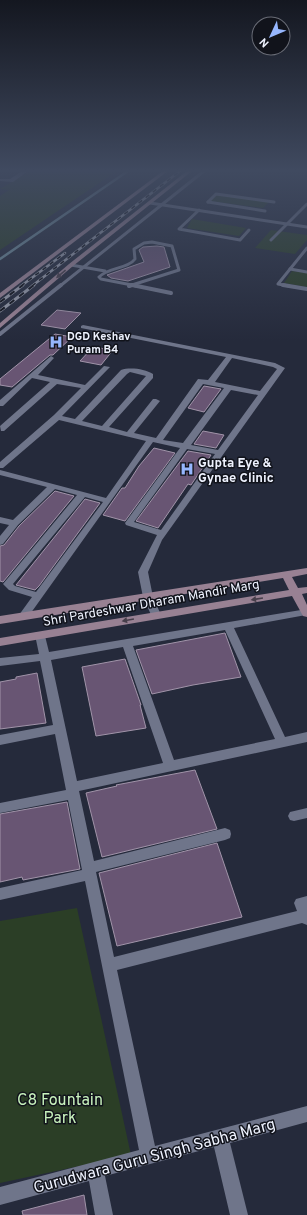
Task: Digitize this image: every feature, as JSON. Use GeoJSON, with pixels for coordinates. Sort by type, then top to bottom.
{"type":"FeatureCollection","features":[{"type":"Feature","properties":{"kind":"main road"},"geometry":{"type":"LineString","coordinates":[[0,296],[91,228]]}},
{"type":"Feature","properties":{"kind":"main road"},"geometry":{"type":"LineString","coordinates":[[0,326],[71,265],[119,228]]}},
{"type":"Feature","properties":{"kind":"main road"},"geometry":{"type":"LineString","coordinates":[[286,574],[306,613]]}},
{"type":"Feature","properties":{"kind":"main road","name":"Shri Pardeshwar Dharam Mandir Marg"},"geometry":{"type":"LineString","coordinates":[[0,620],[286,574],[306,574]]}},
{"type":"Feature","properties":{"kind":"main road","name":"Shri Pardeshwar Dharam Mandir Marg"},"geometry":{"type":"LineString","coordinates":[[0,642],[307,590]]}},
{"type":"Feature","properties":{"kind":"street"},"geometry":{"type":"LineString","coordinates":[[83,327],[275,365],[281,368],[162,533],[143,572],[148,597],[156,615]]}},
{"type":"Feature","properties":{"kind":"street"},"geometry":{"type":"LineString","coordinates":[[210,383],[230,356]]}},
{"type":"Feature","properties":{"kind":"street"},"geometry":{"type":"LineString","coordinates":[[0,404],[33,376],[51,358]]}},
{"type":"Feature","properties":{"kind":"street"},"geometry":{"type":"LineString","coordinates":[[0,466],[57,417],[106,367]]}},
{"type":"Feature","properties":{"kind":"street"},"geometry":{"type":"LineString","coordinates":[[78,422],[124,372],[129,370],[148,374],[150,376],[147,380],[104,428]]}},
{"type":"Feature","properties":{"kind":"street"},"geometry":{"type":"LineString","coordinates":[[33,376],[85,387]]}},
{"type":"Feature","properties":{"kind":"street"},"geometry":{"type":"LineString","coordinates":[[1,429],[56,381]]}},
{"type":"Feature","properties":{"kind":"street"},"geometry":{"type":"LineString","coordinates":[[24,615],[198,383],[201,381],[262,394]]}},
{"type":"Feature","properties":{"kind":"street"},"geometry":{"type":"LineString","coordinates":[[162,533],[129,523],[229,387]]}},
{"type":"Feature","properties":{"kind":"street"},"geometry":{"type":"LineString","coordinates":[[128,434],[156,401]]}},
{"type":"Feature","properties":{"kind":"street"},"geometry":{"type":"LineString","coordinates":[[57,417],[154,441],[220,453]]}},
{"type":"Feature","properties":{"kind":"street"},"geometry":{"type":"LineString","coordinates":[[0,472],[108,501]]}},
{"type":"Feature","properties":{"kind":"street"},"geometry":{"type":"LineString","coordinates":[[0,542],[15,524],[53,486]]}},
{"type":"Feature","properties":{"kind":"street"},"geometry":{"type":"LineString","coordinates":[[38,596],[12,588],[8,584],[83,494]]}},
{"type":"Feature","properties":{"kind":"street"},"geometry":{"type":"LineString","coordinates":[[0,520],[15,524]]}},
{"type":"Feature","properties":{"kind":"street"},"geometry":{"type":"LineString","coordinates":[[0,662],[45,657],[306,613]]}},
{"type":"Feature","properties":{"kind":"street"},"geometry":{"type":"LineString","coordinates":[[228,625],[282,742]]}},
{"type":"Feature","properties":{"kind":"street"},"geometry":{"type":"LineString","coordinates":[[40,635],[149,1156]]}},
{"type":"Feature","properties":{"kind":"street"},"geometry":{"type":"LineString","coordinates":[[127,643],[170,766]]}},
{"type":"Feature","properties":{"kind":"street"},"geometry":{"type":"LineString","coordinates":[[0,740],[60,728]]}},
{"type":"Feature","properties":{"kind":"street"},"geometry":{"type":"LineString","coordinates":[[0,808],[170,766],[307,737]]}},
{"type":"Feature","properties":{"kind":"street"},"geometry":{"type":"LineString","coordinates":[[294,816],[307,813]]}},
{"type":"Feature","properties":{"kind":"street"},"geometry":{"type":"LineString","coordinates":[[0,894],[225,834]]}},
{"type":"Feature","properties":{"kind":"street"},"geometry":{"type":"LineString","coordinates":[[109,965],[307,912]]}},
{"type":"Feature","properties":{"kind":"street","name":"Gurudwara Guru Singh Sabha Marg"},"geometry":{"type":"LineString","coordinates":[[0,1196],[307,1114]]}},
{"type":"Feature","properties":{"kind":"street"},"geometry":{"type":"LineString","coordinates":[[220,1137],[239,1215]]}},
{"type":"Feature","properties":{"kind":"street"},"geometry":{"type":"LineString","coordinates":[[96,1171],[104,1215]]}},
{"type":"Feature","properties":{"kind":"lane"},"geometry":{"type":"LineString","coordinates":[[0,334],[133,228]]}},
{"type":"Feature","properties":{"kind":"lane"},"geometry":{"type":"LineString","coordinates":[[180,228],[179,229],[240,240],[249,230]]}},
{"type":"Feature","properties":{"kind":"lane"},"geometry":{"type":"LineString","coordinates":[[271,240],[283,228]]}},
{"type":"Feature","properties":{"kind":"lane"},"geometry":{"type":"LineString","coordinates":[[129,286],[179,270],[172,246],[147,242],[142,243],[134,249],[134,259],[132,262],[105,271],[99,276],[101,279],[129,286],[171,293]]}},
{"type":"Feature","properties":{"kind":"lane"},"geometry":{"type":"LineString","coordinates":[[307,248],[278,284],[307,289]]}},
{"type":"Feature","properties":{"kind":"lane"},"geometry":{"type":"LineString","coordinates":[[71,265],[105,271]]}},
{"type":"Feature","properties":{"kind":"lane"},"geometry":{"type":"LineString","coordinates":[[290,269],[307,272]]}},
{"type":"Feature","properties":{"kind":"green space"},"geometry":{"type":"Polygon","coordinates":[[[0,228],[33,228],[0,250],[0,228]]]}},
{"type":"Feature","properties":{"kind":"green space"},"geometry":{"type":"Polygon","coordinates":[[[187,228],[244,228],[246,228],[239,236],[187,228]]]}},
{"type":"Feature","properties":{"kind":"green space"},"geometry":{"type":"Polygon","coordinates":[[[271,230],[307,235],[307,240],[295,254],[255,248],[271,230]]]}},
{"type":"Feature","properties":{"kind":"green space"},"geometry":{"type":"Polygon","coordinates":[[[292,271],[307,273],[307,287],[284,283],[292,271]]]}},
{"type":"Feature","properties":{"kind":"green space","name":"C8 Fountain Park"},"geometry":{"type":"Polygon","coordinates":[[[77,908],[131,1155],[0,1183],[0,921],[77,908]]]}},
{"type":"Feature","properties":{"kind":"building"},"geometry":{"type":"Polygon","coordinates":[[[143,247],[164,247],[170,267],[128,281],[111,278],[107,275],[144,262],[139,250],[143,247]]]}},
{"type":"Feature","properties":{"kind":"building"},"geometry":{"type":"Polygon","coordinates":[[[57,310],[81,313],[65,329],[41,325],[57,310]]]}},
{"type":"Feature","properties":{"kind":"building"},"geometry":{"type":"Polygon","coordinates":[[[55,334],[72,337],[53,355],[50,355],[12,387],[0,385],[0,379],[55,334]]]}},
{"type":"Feature","properties":{"kind":"building"},"geometry":{"type":"Polygon","coordinates":[[[93,347],[113,350],[101,365],[80,361],[93,347]]]}},
{"type":"Feature","properties":{"kind":"building"},"geometry":{"type":"Polygon","coordinates":[[[204,386],[221,389],[204,412],[188,408],[204,386]]]}},
{"type":"Feature","properties":{"kind":"building"},"geometry":{"type":"Polygon","coordinates":[[[203,431],[224,435],[216,448],[194,444],[203,431]]]}},
{"type":"Feature","properties":{"kind":"building"},"geometry":{"type":"Polygon","coordinates":[[[154,448],[175,453],[125,521],[103,515],[122,488],[125,488],[139,466],[154,448]]]}},
{"type":"Feature","properties":{"kind":"building"},"geometry":{"type":"Polygon","coordinates":[[[188,451],[211,455],[191,485],[188,484],[158,528],[136,521],[188,451]]]}},
{"type":"Feature","properties":{"kind":"building"},"geometry":{"type":"Polygon","coordinates":[[[55,491],[74,496],[3,582],[0,581],[0,546],[4,545],[19,526],[55,491]]]}},
{"type":"Feature","properties":{"kind":"building"},"geometry":{"type":"Polygon","coordinates":[[[85,499],[100,503],[39,586],[35,590],[16,585],[85,499]]]}},
{"type":"Feature","properties":{"kind":"building"},"geometry":{"type":"Polygon","coordinates":[[[225,633],[241,677],[152,694],[136,650],[225,633]]]}},
{"type":"Feature","properties":{"kind":"building"},"geometry":{"type":"Polygon","coordinates":[[[125,659],[141,705],[146,728],[96,736],[82,667],[125,659]]]}},
{"type":"Feature","properties":{"kind":"building"},"geometry":{"type":"Polygon","coordinates":[[[37,673],[46,723],[0,729],[0,682],[37,673]]]}},
{"type":"Feature","properties":{"kind":"building"},"geometry":{"type":"Polygon","coordinates":[[[195,770],[217,829],[102,857],[86,793],[117,786],[116,785],[195,770]]]}},
{"type":"Feature","properties":{"kind":"building"},"geometry":{"type":"Polygon","coordinates":[[[67,802],[80,869],[23,880],[22,877],[0,882],[0,814],[67,802]]]}},
{"type":"Feature","properties":{"kind":"building"},"geometry":{"type":"Polygon","coordinates":[[[217,843],[242,917],[117,946],[99,873],[217,843]]]}},
{"type":"Feature","properties":{"kind":"building"},"geometry":{"type":"Polygon","coordinates":[[[84,1195],[87,1215],[23,1215],[22,1211],[84,1195]]]}},
{"type":"Feature","properties":{"kind":"waterway"},"geometry":{"type":"LineString","coordinates":[[0,259],[46,228]]}},
{"type":"Feature","properties":{"kind":"railway"},"geometry":{"type":"LineString","coordinates":[[32,286],[107,228]]}},
{"type":"Feature","properties":{"kind":"railway"},"geometry":{"type":"LineString","coordinates":[[21,286],[65,253]]}},
{"type":"Feature","properties":{"kind":"railway"},"geometry":{"type":"LineString","coordinates":[[0,302],[23,285]]}},
{"type":"Feature","properties":{"kind":"railway"},"geometry":{"type":"LineString","coordinates":[[0,311],[34,285]]}},
{"type":"Feature","properties":{"kind":"place","name":"DGD Keshav Puram B4"},"geometry":{"type":"Point","coordinates":[56,342]}},
{"type":"Feature","properties":{"kind":"place","name":"Gupta Eye & Gynae Clinic"},"geometry":{"type":"Point","coordinates":[187,469]}}]}
